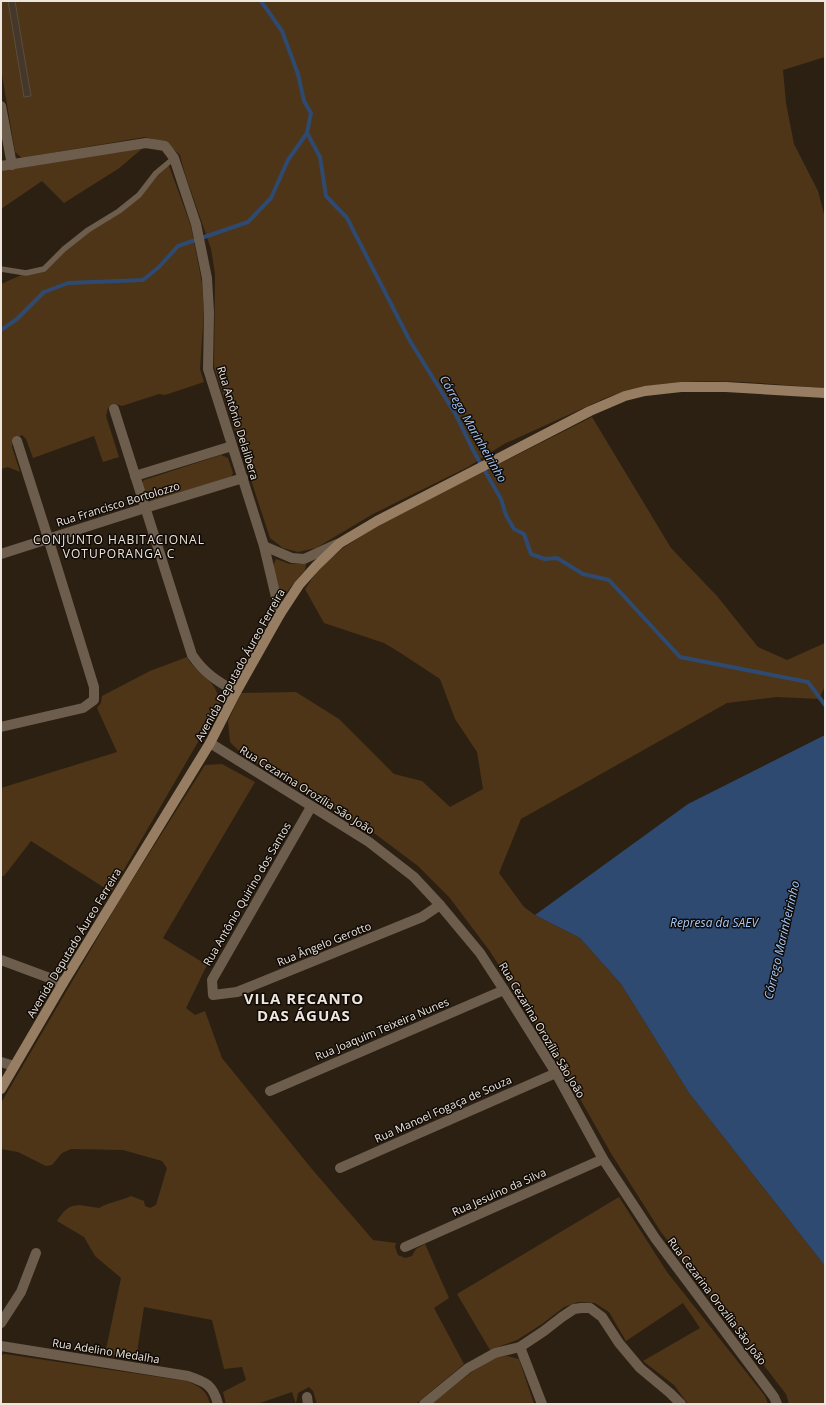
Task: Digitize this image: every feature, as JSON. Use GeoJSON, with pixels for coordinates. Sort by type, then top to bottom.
{"type":"FeatureCollection","features":[{"type":"Feature","properties":{"kind":"main road","name":"Avenida Deputado Áureo Ferreira"},"geometry":{"type":"LineString","coordinates":[[1,1089],[63,983],[210,744],[236,692],[280,614],[299,585],[340,543],[377,520],[474,472],[610,401],[625,396],[681,387],[726,387],[825,393]]}},
{"type":"Feature","properties":{"kind":"street"},"geometry":{"type":"LineString","coordinates":[[1,106],[12,165],[1,166]]}},
{"type":"Feature","properties":{"kind":"street","name":"Rua Antônio Delalibera"},"geometry":{"type":"LineString","coordinates":[[12,165],[146,143],[164,146],[174,158],[196,224],[207,278],[209,312],[208,369],[264,546],[280,614]]}},
{"type":"Feature","properties":{"kind":"street"},"geometry":{"type":"LineString","coordinates":[[114,409],[192,655],[200,667],[215,680],[236,692]]}},
{"type":"Feature","properties":{"kind":"street"},"geometry":{"type":"LineString","coordinates":[[2,724],[83,708],[94,700],[94,687],[17,441]]}},
{"type":"Feature","properties":{"kind":"street"},"geometry":{"type":"LineString","coordinates":[[135,476],[232,446]]}},
{"type":"Feature","properties":{"kind":"street","name":"Rua Francisco Bortolozzo"},"geometry":{"type":"LineString","coordinates":[[1,554],[243,478]]}},
{"type":"Feature","properties":{"kind":"street"},"geometry":{"type":"LineString","coordinates":[[264,546],[292,558],[304,559],[340,543]]}},
{"type":"Feature","properties":{"kind":"street","name":"Rua Cezarina Orozília São João"},"geometry":{"type":"LineString","coordinates":[[210,744],[369,842],[414,877],[440,905],[480,953],[504,990],[556,1073],[603,1159],[654,1238],[774,1397],[777,1404]]}},
{"type":"Feature","properties":{"kind":"street","name":"Rua Antônio Quirino dos Santos"},"geometry":{"type":"LineString","coordinates":[[213,995],[212,980],[311,807]]}},
{"type":"Feature","properties":{"kind":"street","name":"Rua Ângelo Gerotto"},"geometry":{"type":"LineString","coordinates":[[213,995],[237,992],[422,917],[440,905]]}},
{"type":"Feature","properties":{"kind":"street"},"geometry":{"type":"LineString","coordinates":[[1,960],[63,983]]}},
{"type":"Feature","properties":{"kind":"street","name":"Rua Joaquim Teixeira Nunes"},"geometry":{"type":"LineString","coordinates":[[270,1091],[504,990]]}},
{"type":"Feature","properties":{"kind":"street"},"geometry":{"type":"LineString","coordinates":[[1,1062],[14,1066]]}},
{"type":"Feature","properties":{"kind":"street","name":"Rua Manoel Fogaça de Souza"},"geometry":{"type":"LineString","coordinates":[[340,1168],[556,1073]]}},
{"type":"Feature","properties":{"kind":"street","name":"Rua Jesuíno da Silva"},"geometry":{"type":"LineString","coordinates":[[406,1247],[603,1159]]}},
{"type":"Feature","properties":{"kind":"street"},"geometry":{"type":"LineString","coordinates":[[1,1323],[21,1292],[36,1253]]}},
{"type":"Feature","properties":{"kind":"street"},"geometry":{"type":"LineString","coordinates":[[424,1404],[468,1368],[495,1353],[520,1347],[574,1309],[590,1308],[602,1317],[619,1343],[640,1368],[670,1392],[680,1404]]}},
{"type":"Feature","properties":{"kind":"street","name":"Rua Adelino Medalha"},"geometry":{"type":"LineString","coordinates":[[1,1346],[188,1376],[212,1387],[218,1404]]}},
{"type":"Feature","properties":{"kind":"street"},"geometry":{"type":"LineString","coordinates":[[520,1347],[542,1404]]}},
{"type":"Feature","properties":{"kind":"lane"},"geometry":{"type":"LineString","coordinates":[[1,269],[26,273],[44,269],[76,239],[119,211],[139,195],[156,173],[174,158]]}},
{"type":"Feature","properties":{"kind":"shaded area"},"geometry":{"type":"Polygon","coordinates":[[[1,1],[825,1],[825,57],[783,70],[786,103],[794,144],[818,191],[825,218],[825,388],[715,381],[661,384],[634,389],[608,397],[504,444],[468,467],[373,514],[316,548],[298,552],[283,548],[270,538],[214,367],[215,274],[211,249],[185,174],[180,155],[166,143],[145,137],[22,158],[15,152],[1,69],[1,1]]]}},
{"type":"Feature","properties":{"kind":"shaded area"},"geometry":{"type":"Polygon","coordinates":[[[143,148],[118,169],[64,203],[42,181],[1,209],[1,170],[143,148]]]}},
{"type":"Feature","properties":{"kind":"shaded area"},"geometry":{"type":"Polygon","coordinates":[[[168,163],[191,226],[202,283],[204,311],[200,369],[204,382],[165,395],[159,394],[122,406],[116,404],[108,408],[106,416],[119,457],[103,462],[94,436],[33,458],[26,439],[22,435],[13,439],[12,447],[20,472],[8,467],[1,469],[1,284],[26,273],[44,269],[64,249],[119,211],[168,163]]]}},
{"type":"Feature","properties":{"kind":"shaded area"},"geometry":{"type":"Polygon","coordinates":[[[592,417],[671,548],[717,596],[758,647],[787,660],[825,643],[825,686],[819,699],[777,697],[727,703],[521,819],[499,873],[524,907],[535,915],[580,938],[621,984],[689,1093],[825,1266],[825,1404],[789,1404],[786,1394],[661,1232],[612,1155],[563,1069],[513,987],[489,950],[449,897],[418,866],[374,833],[243,755],[230,742],[228,721],[241,693],[296,692],[339,719],[394,774],[422,781],[450,807],[483,789],[477,752],[455,719],[440,679],[384,643],[324,623],[305,589],[320,567],[343,548],[378,525],[592,417]]]}},
{"type":"Feature","properties":{"kind":"shaded area"},"geometry":{"type":"Polygon","coordinates":[[[221,455],[228,458],[233,473],[231,477],[152,501],[146,499],[142,483],[144,480],[221,455]]]}},
{"type":"Feature","properties":{"kind":"shaded area"},"geometry":{"type":"Polygon","coordinates":[[[276,559],[290,564],[306,564],[305,570],[280,600],[273,566],[276,559]]]}},
{"type":"Feature","properties":{"kind":"shaded area"},"geometry":{"type":"Polygon","coordinates":[[[187,657],[215,688],[220,704],[111,892],[31,841],[4,876],[1,876],[1,788],[117,752],[97,708],[101,703],[102,696],[150,671],[187,657]]]}},
{"type":"Feature","properties":{"kind":"shaded area"},"geometry":{"type":"Polygon","coordinates":[[[222,764],[255,782],[163,938],[207,965],[186,1008],[195,1015],[205,1011],[222,1058],[311,1168],[373,1240],[396,1243],[395,1247],[398,1255],[405,1258],[412,1256],[416,1249],[425,1244],[449,1298],[434,1308],[464,1364],[416,1404],[317,1404],[313,1391],[309,1387],[298,1393],[296,1404],[292,1392],[257,1404],[226,1404],[223,1392],[246,1380],[242,1367],[224,1369],[212,1320],[144,1307],[136,1359],[105,1354],[121,1278],[95,1256],[84,1237],[57,1221],[70,1207],[79,1205],[99,1208],[131,1196],[144,1201],[145,1206],[150,1208],[156,1205],[167,1168],[162,1161],[123,1150],[71,1149],[62,1153],[52,1165],[46,1166],[18,1152],[1,1149],[1,1103],[121,898],[205,765],[222,764]]]}},
{"type":"Feature","properties":{"kind":"shaded area"},"geometry":{"type":"Polygon","coordinates":[[[619,1197],[667,1272],[765,1396],[768,1404],[688,1404],[674,1385],[643,1361],[700,1328],[683,1303],[626,1341],[609,1312],[595,1303],[578,1302],[564,1307],[542,1324],[517,1340],[490,1350],[457,1294],[619,1197]]]}},
{"type":"Feature","properties":{"kind":"shaded area"},"geometry":{"type":"Polygon","coordinates":[[[5,1354],[186,1381],[202,1389],[207,1395],[210,1404],[1,1404],[1,1355],[5,1354]]]}},
{"type":"Feature","properties":{"kind":"shaded area"},"geometry":{"type":"Polygon","coordinates":[[[507,1356],[519,1359],[534,1404],[431,1404],[473,1371],[495,1357],[507,1356]]]}},
{"type":"Feature","properties":{"kind":"water","name":"Represa da SAEV"},"geometry":{"type":"Polygon","coordinates":[[[825,735],[825,1266],[689,1093],[621,984],[580,938],[535,915],[688,804],[825,735]]]}},
{"type":"Feature","properties":{"kind":"building"},"geometry":{"type":"Polygon","coordinates":[[[8,1],[15,1],[31,96],[24,97],[8,1]]]}},
{"type":"Feature","properties":{"kind":"waterway","name":"Córrego Marinheirinho"},"geometry":{"type":"LineString","coordinates":[[261,1],[282,31],[298,74],[304,101],[311,113],[307,133],[320,157],[326,196],[347,218],[410,341],[456,415],[474,452],[501,499],[506,515],[514,529],[524,534],[531,554],[545,559],[557,558],[583,574],[609,580],[680,657],[808,682],[825,705]]}},
{"type":"Feature","properties":{"kind":"waterway"},"geometry":{"type":"LineString","coordinates":[[1,330],[17,319],[44,292],[68,283],[143,280],[159,267],[178,246],[248,222],[271,198],[288,160],[307,133]]}},
{"type":"Feature","properties":{"kind":"district","name":"CONJUNTO HABITACIONAL VOTUPORANGA C"},"geometry":{"type":"Point","coordinates":[119,547]}},
{"type":"Feature","properties":{"kind":"district","name":"VILA RECANTO DAS ÁGUAS"},"geometry":{"type":"Point","coordinates":[304,1008]}}]}
